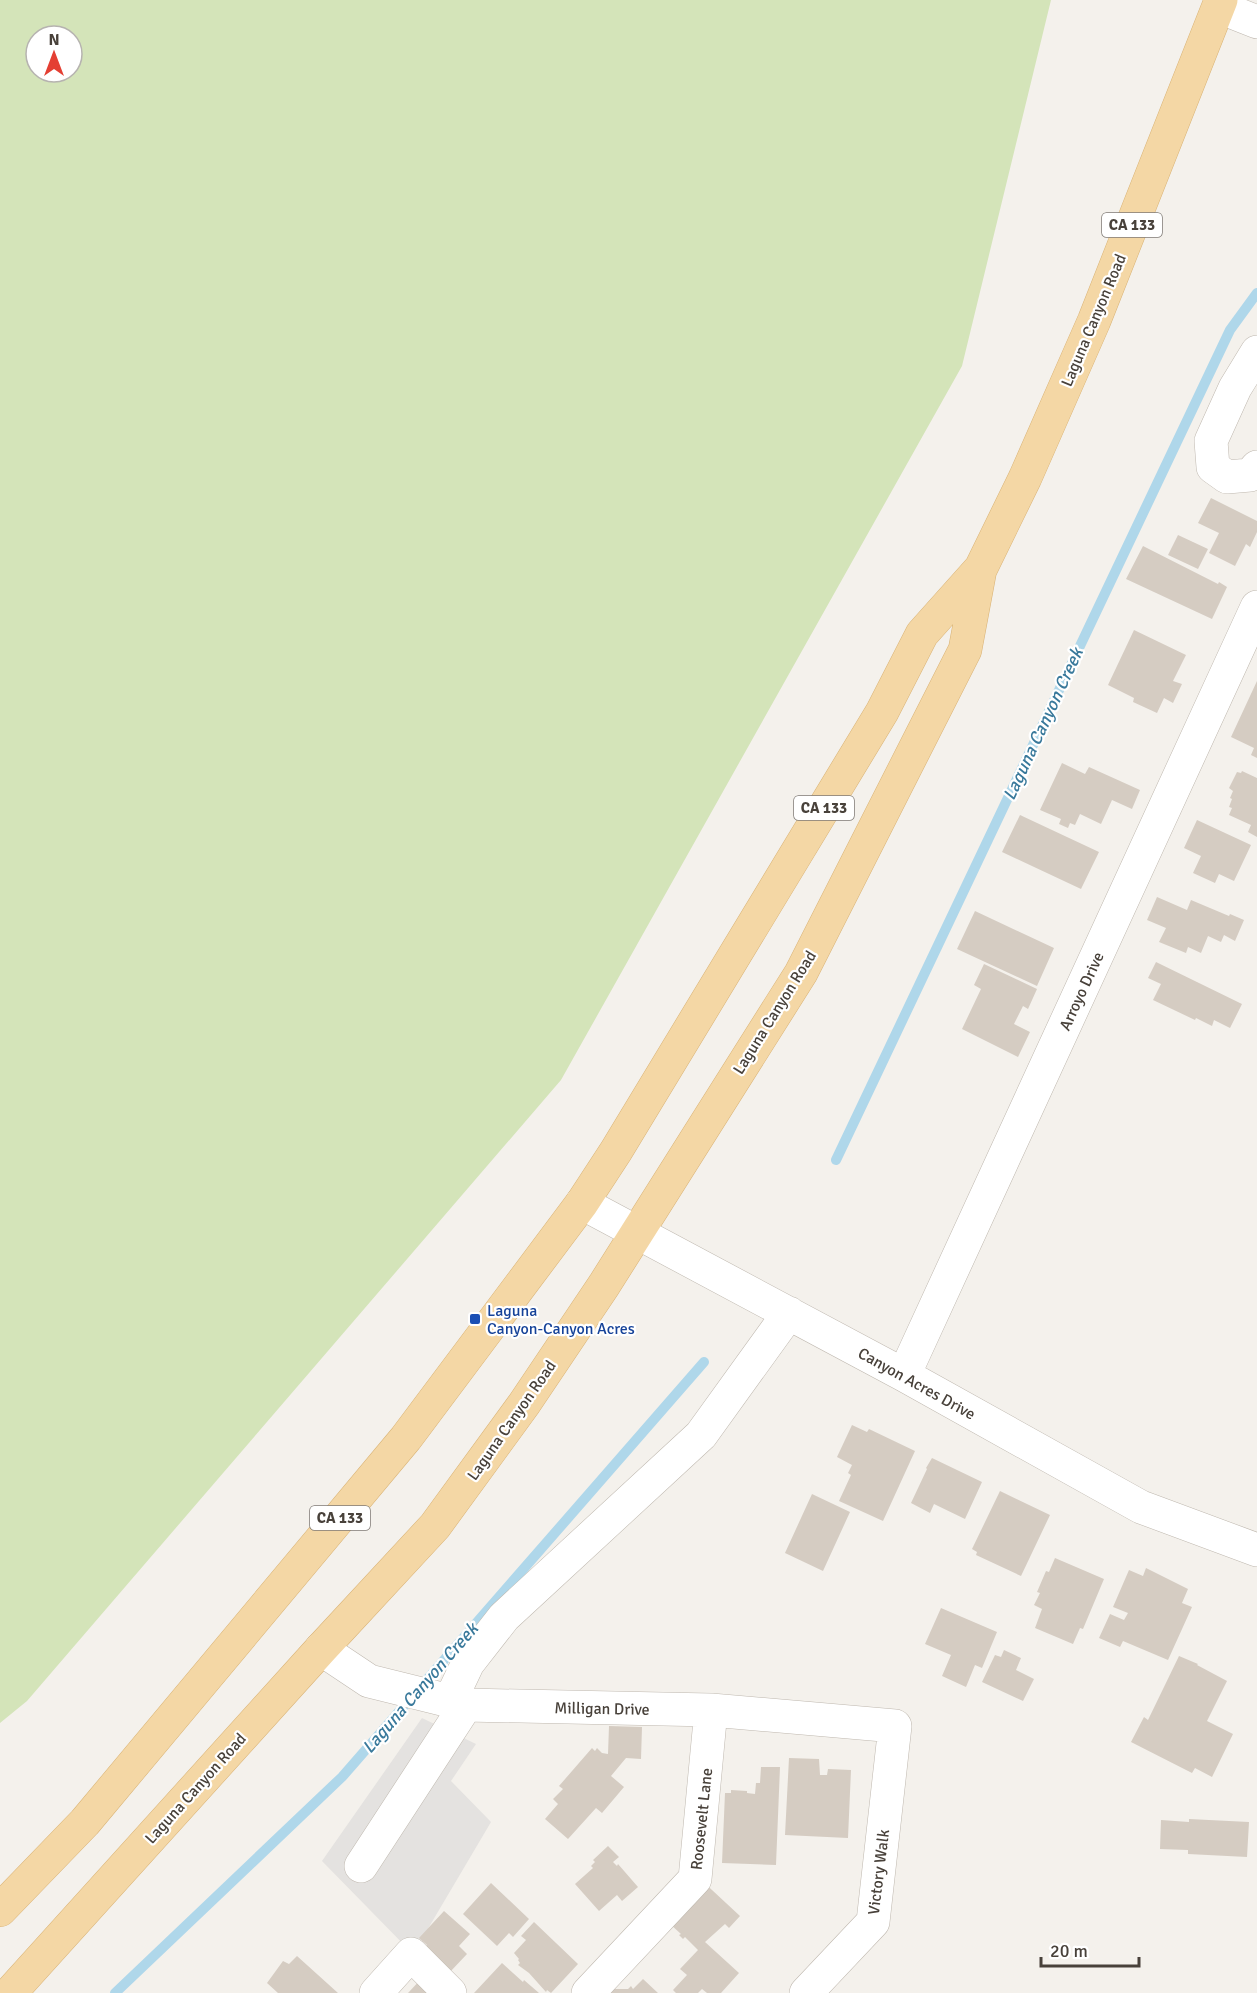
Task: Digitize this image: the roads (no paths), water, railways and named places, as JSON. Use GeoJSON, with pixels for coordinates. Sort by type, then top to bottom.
{"type":"FeatureCollection","features":[{"type":"Feature","properties":{"kind":"main road","name":"Laguna Canyon Road"},"geometry":{"type":"LineString","coordinates":[[10,1993],[435,1526],[524,1404],[604,1285],[801,973],[965,650],[981,568],[1025,478],[1095,321],[1220,3]]}},
{"type":"Feature","properties":{"kind":"main road","name":"Laguna Canyon Road"},"geometry":{"type":"LineString","coordinates":[[0,1910],[85,1822],[406,1438],[582,1203],[882,712],[922,634],[981,568]]}},
{"type":"Feature","properties":{"kind":"street"},"geometry":{"type":"LineString","coordinates":[[1220,3],[1257,22]]}},
{"type":"Feature","properties":{"kind":"street"},"geometry":{"type":"LineString","coordinates":[[1257,352],[1235,388],[1211,441],[1213,467],[1227,477],[1250,475],[1257,466]]}},
{"type":"Feature","properties":{"kind":"street","name":"Arroyo Drive"},"geometry":{"type":"LineString","coordinates":[[904,1375],[1257,607]]}},
{"type":"Feature","properties":{"kind":"street","name":"Canyon Acres Drive"},"geometry":{"type":"LineString","coordinates":[[582,1203],[904,1375],[1141,1507],[1257,1551]]}},
{"type":"Feature","properties":{"kind":"street"},"geometry":{"type":"LineString","coordinates":[[362,1866],[452,1701],[468,1663],[504,1617],[701,1435],[789,1313]]}},
{"type":"Feature","properties":{"kind":"street","name":"Milligan Drive"},"geometry":{"type":"LineString","coordinates":[[321,1649],[369,1681],[452,1701],[711,1710],[895,1726]]}},
{"type":"Feature","properties":{"kind":"street","name":"Roosevelt Lane"},"geometry":{"type":"LineString","coordinates":[[588,1993],[695,1879],[711,1710]]}},
{"type":"Feature","properties":{"kind":"street","name":"Victory Walk"},"geometry":{"type":"LineString","coordinates":[[806,1993],[873,1922],[895,1726]]}},
{"type":"Feature","properties":{"kind":"street"},"geometry":{"type":"LineString","coordinates":[[376,1993],[411,1954],[450,1993]]}},
{"type":"Feature","properties":{"kind":"waterway","name":"Laguna Canyon Creek"},"geometry":{"type":"LineString","coordinates":[[836,1160],[1230,330],[1257,293]]}},
{"type":"Feature","properties":{"kind":"waterway","name":"Laguna Canyon Creek"},"geometry":{"type":"LineString","coordinates":[[115,1993],[342,1777],[704,1362]]}},
{"type":"Feature","properties":{"kind":"place","name":"Laguna Canyon-Canyon Acres"},"geometry":{"type":"Point","coordinates":[475,1319]}}]}
